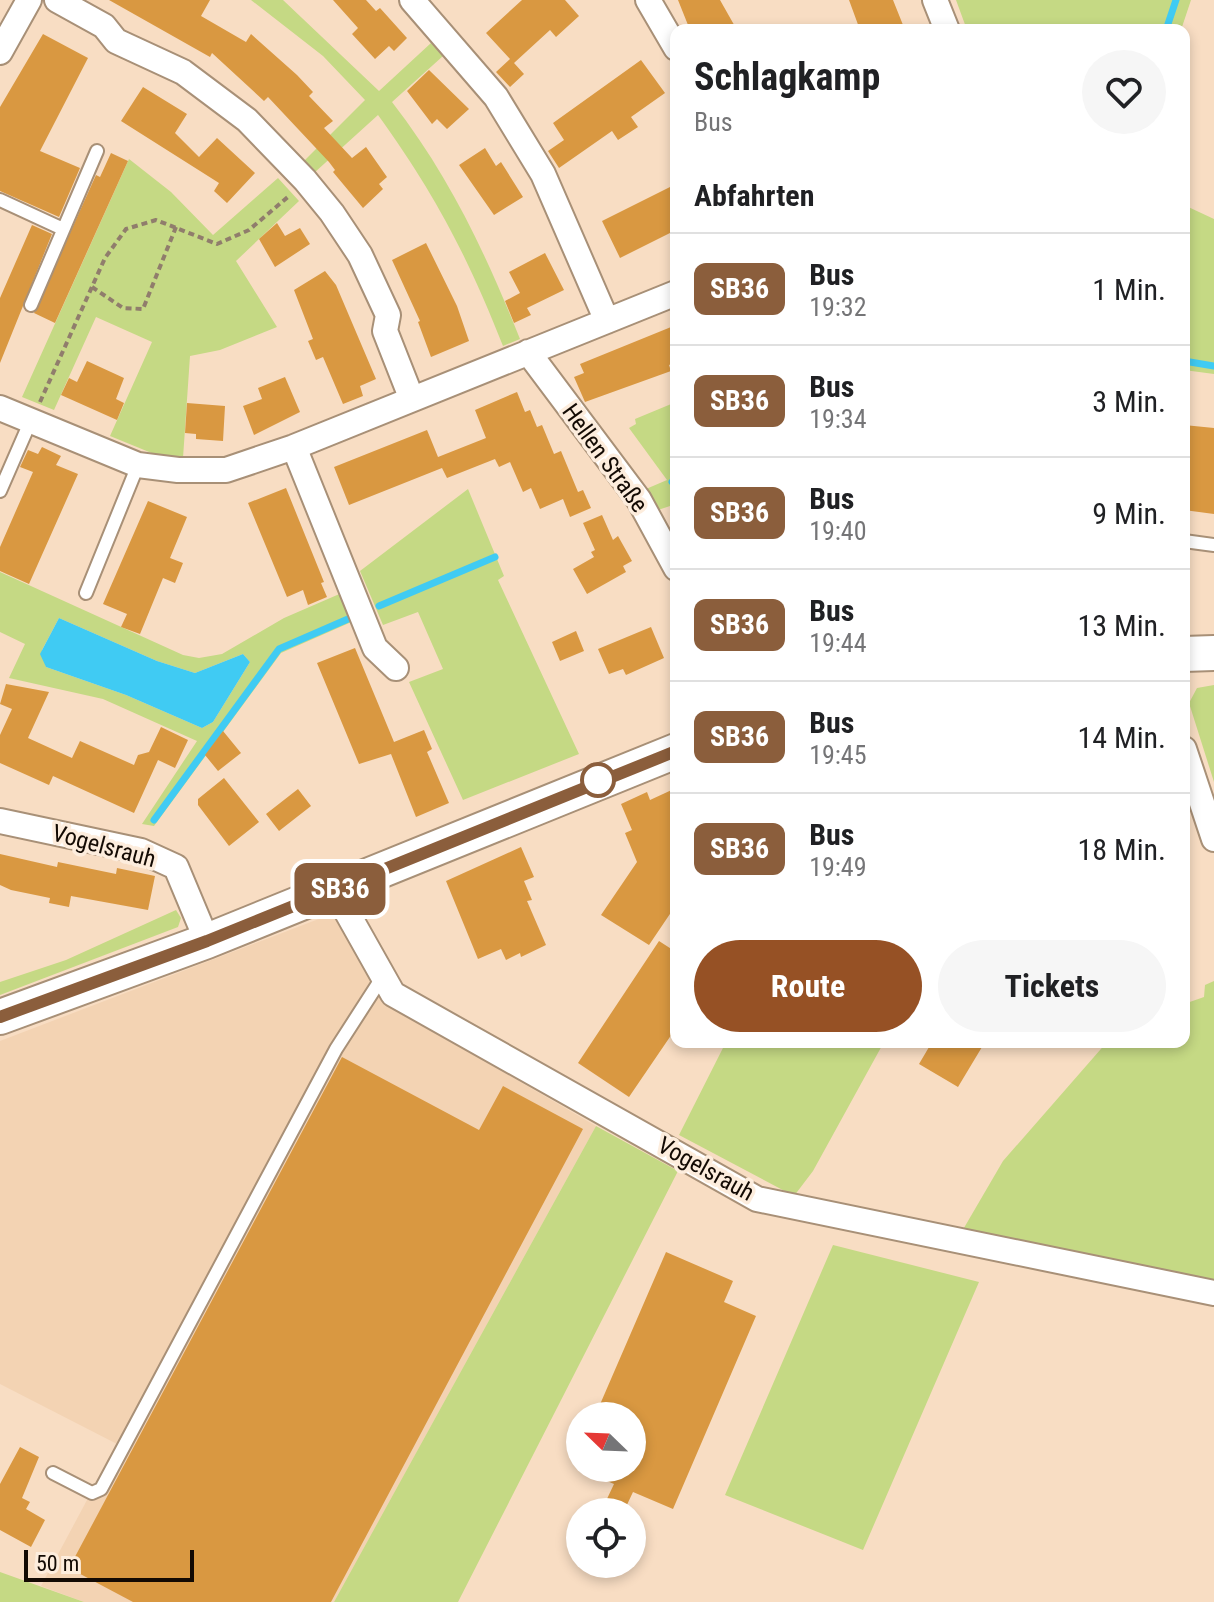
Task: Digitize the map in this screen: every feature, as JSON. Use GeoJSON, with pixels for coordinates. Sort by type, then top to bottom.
{"type":"FeatureCollection","features":[{"type":"Feature","properties":{"kind":"main road"},"geometry":{"type":"LineString","coordinates":[[1190,654],[1214,653]]}},
{"type":"Feature","properties":{"kind":"main road"},"geometry":{"type":"LineString","coordinates":[[0,1017],[335,891],[670,753]]}},
{"type":"Feature","properties":{"kind":"street"},"geometry":{"type":"LineString","coordinates":[[0,52],[29,0]]}},
{"type":"Feature","properties":{"kind":"street"},"geometry":{"type":"LineString","coordinates":[[57,0],[104,26],[116,41],[140,55],[152,55],[183,72],[247,120],[305,180],[360,255],[388,315],[385,331],[411,397]]}},
{"type":"Feature","properties":{"kind":"street"},"geometry":{"type":"LineString","coordinates":[[412,0],[496,97],[512,122],[543,174],[607,321]]}},
{"type":"Feature","properties":{"kind":"street"},"geometry":{"type":"LineString","coordinates":[[648,0],[670,38]]}},
{"type":"Feature","properties":{"kind":"street"},"geometry":{"type":"LineString","coordinates":[[935,0],[945,24]]}},
{"type":"Feature","properties":{"kind":"street"},"geometry":{"type":"LineString","coordinates":[[0,408],[138,465],[178,470],[226,470],[294,447],[411,397],[670,295]]}},
{"type":"Feature","properties":{"kind":"street","name":"Hellen Straße"},"geometry":{"type":"LineString","coordinates":[[528,352],[639,500],[670,557]]}},
{"type":"Feature","properties":{"kind":"street"},"geometry":{"type":"LineString","coordinates":[[294,447],[375,648],[396,668]]}},
{"type":"Feature","properties":{"kind":"street"},"geometry":{"type":"LineString","coordinates":[[1190,767],[1214,839]]}},
{"type":"Feature","properties":{"kind":"street","name":"Vogelsrauh"},"geometry":{"type":"LineString","coordinates":[[0,821],[141,851],[176,867],[207,941]]}},
{"type":"Feature","properties":{"kind":"street","name":"Vogelsrauh"},"geometry":{"type":"LineString","coordinates":[[335,891],[393,994],[757,1199],[1214,1293]]}},
{"type":"Feature","properties":{"kind":"lane"},"geometry":{"type":"LineString","coordinates":[[31,305],[97,151]]}},
{"type":"Feature","properties":{"kind":"lane"},"geometry":{"type":"LineString","coordinates":[[0,200],[63,229]]}},
{"type":"Feature","properties":{"kind":"lane"},"geometry":{"type":"LineString","coordinates":[[0,491],[31,420]]}},
{"type":"Feature","properties":{"kind":"lane"},"geometry":{"type":"LineString","coordinates":[[86,593],[138,465]]}},
{"type":"Feature","properties":{"kind":"lane"},"geometry":{"type":"LineString","coordinates":[[1190,542],[1214,545]]}},
{"type":"Feature","properties":{"kind":"lane"},"geometry":{"type":"LineString","coordinates":[[53,1473],[92,1493],[101,1489],[336,1049],[383,976]]}},
{"type":"Feature","properties":{"kind":"path"},"geometry":{"type":"LineString","coordinates":[[31,420],[113,243],[126,229],[156,220],[217,244],[233,239],[258,223],[305,180]]}},
{"type":"Feature","properties":{"kind":"path"},"geometry":{"type":"LineString","coordinates":[[92,287],[123,308],[143,309],[176,227]]}},
{"type":"Feature","properties":{"kind":"shaded area"},"geometry":{"type":"Polygon","coordinates":[[[337,912],[387,1004],[596,1126],[334,1602],[84,1602],[41,1586],[117,1444],[0,1384],[0,1041],[337,912]]]}},
{"type":"Feature","properties":{"kind":"green space"},"geometry":{"type":"Polygon","coordinates":[[[251,0],[283,0],[379,91],[431,43],[443,56],[392,102],[432,158],[465,216],[520,339],[503,346],[448,226],[417,172],[378,115],[314,173],[304,161],[365,100],[323,56],[251,0]]]}},
{"type":"Feature","properties":{"kind":"green space"},"geometry":{"type":"Polygon","coordinates":[[[956,0],[1191,0],[1183,24],[965,24],[956,0]]]}},
{"type":"Feature","properties":{"kind":"green space"},"geometry":{"type":"Polygon","coordinates":[[[129,159],[171,192],[213,235],[278,178],[299,201],[236,261],[277,327],[220,350],[190,356],[183,458],[154,454],[110,436],[152,342],[96,317],[54,410],[22,397],[129,159]]]}},
{"type":"Feature","properties":{"kind":"green space"},"geometry":{"type":"Polygon","coordinates":[[[1190,208],[1214,219],[1214,374],[1190,371],[1190,208]]]}},
{"type":"Feature","properties":{"kind":"green space"},"geometry":{"type":"Polygon","coordinates":[[[670,404],[670,506],[658,510],[646,489],[667,480],[629,428],[636,424],[635,419],[670,404]]]}},
{"type":"Feature","properties":{"kind":"green space"},"geometry":{"type":"Polygon","coordinates":[[[468,489],[504,576],[498,580],[579,754],[463,800],[409,682],[443,669],[418,612],[383,625],[360,571],[468,489]]]}},
{"type":"Feature","properties":{"kind":"green space"},"geometry":{"type":"Polygon","coordinates":[[[0,572],[183,655],[199,658],[222,654],[284,618],[344,592],[356,620],[281,653],[154,826],[142,824],[197,741],[103,699],[9,678],[25,644],[0,632],[0,572]],[[59,618],[42,650],[46,667],[126,695],[202,728],[213,722],[250,662],[243,654],[195,673],[157,661],[59,618]]]}},
{"type":"Feature","properties":{"kind":"green space"},"geometry":{"type":"Polygon","coordinates":[[[1214,685],[1214,782],[1190,706],[1197,688],[1214,685]]]}},
{"type":"Feature","properties":{"kind":"green space"},"geometry":{"type":"Polygon","coordinates":[[[176,910],[181,918],[178,927],[0,995],[0,982],[66,960],[176,910]]]}},
{"type":"Feature","properties":{"kind":"green space"},"geometry":{"type":"Polygon","coordinates":[[[1214,981],[1214,1285],[961,1233],[1003,1161],[1102,1048],[1190,1048],[1190,1002],[1204,997],[1205,985],[1214,981]]]}},
{"type":"Feature","properties":{"kind":"green space"},"geometry":{"type":"Polygon","coordinates":[[[723,1048],[881,1048],[813,1171],[794,1196],[679,1135],[723,1048]]]}},
{"type":"Feature","properties":{"kind":"green space"},"geometry":{"type":"Polygon","coordinates":[[[596,1126],[678,1171],[458,1602],[334,1602],[596,1126]]]}},
{"type":"Feature","properties":{"kind":"green space"},"geometry":{"type":"Polygon","coordinates":[[[833,1245],[979,1282],[863,1550],[725,1495],[833,1245]]]}},
{"type":"Feature","properties":{"kind":"green space"},"geometry":{"type":"Polygon","coordinates":[[[0,1572],[84,1602],[0,1602],[0,1572]]]}},
{"type":"Feature","properties":{"kind":"water"},"geometry":{"type":"Polygon","coordinates":[[[59,618],[157,661],[195,673],[243,654],[250,662],[213,722],[202,728],[126,695],[46,667],[40,654],[59,618]]]}},
{"type":"Feature","properties":{"kind":"building"},"geometry":{"type":"Polygon","coordinates":[[[109,0],[210,0],[201,16],[246,42],[251,34],[297,75],[313,92],[309,96],[333,121],[324,128],[352,158],[366,147],[387,177],[379,184],[383,189],[363,208],[333,172],[335,170],[329,162],[268,97],[264,101],[212,53],[210,57],[109,0]]]}},
{"type":"Feature","properties":{"kind":"building"},"geometry":{"type":"Polygon","coordinates":[[[333,0],[366,0],[376,11],[380,8],[407,38],[394,51],[389,46],[375,59],[352,34],[358,28],[333,0]]]}},
{"type":"Feature","properties":{"kind":"building"},"geometry":{"type":"Polygon","coordinates":[[[522,0],[565,0],[579,16],[556,37],[550,30],[514,63],[524,74],[510,87],[496,72],[510,59],[486,33],[522,0]]]}},
{"type":"Feature","properties":{"kind":"building"},"geometry":{"type":"Polygon","coordinates":[[[678,0],[720,0],[734,24],[688,24],[678,0]]]}},
{"type":"Feature","properties":{"kind":"building"},"geometry":{"type":"Polygon","coordinates":[[[849,0],[893,0],[903,24],[858,24],[849,0]]]}},
{"type":"Feature","properties":{"kind":"building"},"geometry":{"type":"Polygon","coordinates":[[[43,34],[88,58],[40,151],[80,168],[59,217],[0,191],[0,107],[43,34]]]}},
{"type":"Feature","properties":{"kind":"building"},"geometry":{"type":"Polygon","coordinates":[[[641,60],[665,93],[631,117],[638,127],[618,140],[612,131],[559,168],[548,151],[564,140],[553,123],[641,60]]]}},
{"type":"Feature","properties":{"kind":"building"},"geometry":{"type":"Polygon","coordinates":[[[429,70],[469,109],[447,129],[437,119],[432,124],[407,91],[429,70]]]}},
{"type":"Feature","properties":{"kind":"building"},"geometry":{"type":"Polygon","coordinates":[[[143,87],[187,114],[175,133],[199,157],[217,138],[255,173],[227,203],[214,191],[219,183],[121,121],[143,87]]]}},
{"type":"Feature","properties":{"kind":"building"},"geometry":{"type":"Polygon","coordinates":[[[485,148],[496,166],[501,162],[523,197],[494,215],[459,165],[485,148]]]}},
{"type":"Feature","properties":{"kind":"building"},"geometry":{"type":"Polygon","coordinates":[[[111,153],[128,161],[55,323],[34,313],[96,175],[100,177],[111,153]]]}},
{"type":"Feature","properties":{"kind":"building"},"geometry":{"type":"Polygon","coordinates":[[[670,187],[670,233],[620,258],[602,221],[670,187]]]}},
{"type":"Feature","properties":{"kind":"building"},"geometry":{"type":"Polygon","coordinates":[[[277,223],[285,236],[300,228],[310,244],[275,267],[259,239],[277,223]]]}},
{"type":"Feature","properties":{"kind":"building"},"geometry":{"type":"Polygon","coordinates":[[[32,225],[52,234],[0,363],[0,298],[32,225]]]}},
{"type":"Feature","properties":{"kind":"building"},"geometry":{"type":"Polygon","coordinates":[[[426,243],[457,306],[469,341],[431,357],[420,321],[392,260],[426,243]]]}},
{"type":"Feature","properties":{"kind":"building"},"geometry":{"type":"Polygon","coordinates":[[[545,253],[564,290],[527,308],[531,315],[514,323],[505,301],[520,293],[509,272],[545,253]]]}},
{"type":"Feature","properties":{"kind":"building"},"geometry":{"type":"Polygon","coordinates":[[[325,271],[336,285],[376,379],[360,386],[363,396],[343,404],[323,357],[316,360],[308,341],[313,339],[294,290],[325,271]]]}},
{"type":"Feature","properties":{"kind":"building"},"geometry":{"type":"Polygon","coordinates":[[[670,327],[670,371],[585,402],[574,377],[584,373],[580,364],[670,327]]]}},
{"type":"Feature","properties":{"kind":"building"},"geometry":{"type":"Polygon","coordinates":[[[87,361],[124,378],[116,399],[124,403],[117,420],[61,395],[69,378],[77,382],[87,361]]]}},
{"type":"Feature","properties":{"kind":"building"},"geometry":{"type":"Polygon","coordinates":[[[285,377],[300,412],[254,435],[243,406],[262,399],[258,388],[285,377]]]}},
{"type":"Feature","properties":{"kind":"building"},"geometry":{"type":"Polygon","coordinates":[[[517,392],[525,412],[530,410],[537,427],[542,425],[554,454],[561,451],[578,492],[583,490],[591,508],[570,517],[563,499],[540,509],[531,488],[523,492],[510,462],[499,467],[495,459],[447,478],[442,468],[349,505],[334,467],[427,430],[438,457],[486,438],[475,410],[517,392]]]}},
{"type":"Feature","properties":{"kind":"building"},"geometry":{"type":"Polygon","coordinates":[[[187,403],[225,406],[223,441],[196,439],[196,434],[185,433],[187,403]]]}},
{"type":"Feature","properties":{"kind":"building"},"geometry":{"type":"Polygon","coordinates":[[[1190,426],[1214,428],[1214,514],[1190,511],[1190,426]]]}},
{"type":"Feature","properties":{"kind":"building"},"geometry":{"type":"Polygon","coordinates":[[[42,447],[61,456],[56,465],[78,474],[29,584],[0,571],[0,547],[33,472],[20,467],[28,450],[38,454],[42,447]]]}},
{"type":"Feature","properties":{"kind":"building"},"geometry":{"type":"Polygon","coordinates":[[[286,488],[324,582],[321,583],[327,597],[308,605],[303,590],[287,597],[248,503],[286,488]]]}},
{"type":"Feature","properties":{"kind":"building"},"geometry":{"type":"Polygon","coordinates":[[[148,501],[187,517],[170,558],[183,563],[175,583],[163,578],[140,634],[121,627],[127,614],[103,604],[148,501]]]}},
{"type":"Feature","properties":{"kind":"building"},"geometry":{"type":"Polygon","coordinates":[[[602,515],[613,540],[618,536],[632,561],[623,566],[626,572],[587,594],[573,569],[594,557],[591,552],[595,550],[583,523],[602,515]]]}},
{"type":"Feature","properties":{"kind":"building"},"geometry":{"type":"Polygon","coordinates":[[[651,627],[664,658],[626,675],[623,669],[609,674],[598,649],[651,627]]]}},
{"type":"Feature","properties":{"kind":"building"},"geometry":{"type":"Polygon","coordinates":[[[576,631],[584,651],[560,661],[552,642],[576,631]]]}},
{"type":"Feature","properties":{"kind":"building"},"geometry":{"type":"Polygon","coordinates":[[[355,648],[394,742],[424,730],[432,749],[427,752],[449,803],[416,817],[391,754],[359,764],[317,663],[355,648]]]}},
{"type":"Feature","properties":{"kind":"building"},"geometry":{"type":"Polygon","coordinates":[[[6,684],[49,692],[28,738],[72,758],[80,741],[134,765],[138,755],[149,752],[161,727],[188,740],[175,768],[158,760],[134,813],[53,776],[49,785],[0,763],[0,735],[12,709],[0,704],[6,684]]]}},
{"type":"Feature","properties":{"kind":"building"},"geometry":{"type":"Polygon","coordinates":[[[223,731],[241,753],[218,771],[205,755],[223,731]]]}},
{"type":"Feature","properties":{"kind":"building"},"geometry":{"type":"Polygon","coordinates":[[[224,778],[259,822],[229,846],[198,805],[198,799],[224,778]]]}},
{"type":"Feature","properties":{"kind":"building"},"geometry":{"type":"Polygon","coordinates":[[[298,789],[311,806],[279,831],[266,814],[298,789]]]}},
{"type":"Feature","properties":{"kind":"building"},"geometry":{"type":"Polygon","coordinates":[[[670,791],[670,914],[649,945],[601,915],[637,862],[625,833],[632,830],[621,804],[647,792],[650,800],[670,791]]]}},
{"type":"Feature","properties":{"kind":"building"},"geometry":{"type":"Polygon","coordinates":[[[521,847],[534,877],[524,881],[532,900],[527,901],[546,945],[521,957],[520,953],[506,960],[501,949],[478,959],[446,881],[521,847]]]}},
{"type":"Feature","properties":{"kind":"building"},"geometry":{"type":"Polygon","coordinates":[[[0,854],[57,867],[58,862],[116,874],[117,868],[155,876],[148,910],[71,896],[69,907],[49,903],[50,898],[11,890],[0,885],[0,854]]]}},
{"type":"Feature","properties":{"kind":"building"},"geometry":{"type":"Polygon","coordinates":[[[659,941],[670,948],[670,1037],[629,1097],[578,1063],[659,941]]]}},
{"type":"Feature","properties":{"kind":"building"},"geometry":{"type":"Polygon","coordinates":[[[928,1048],[981,1048],[958,1087],[919,1064],[928,1048]]]}},
{"type":"Feature","properties":{"kind":"building"},"geometry":{"type":"Polygon","coordinates":[[[342,1057],[479,1130],[503,1086],[583,1129],[331,1602],[133,1602],[69,1568],[342,1057]]]}},
{"type":"Feature","properties":{"kind":"building"},"geometry":{"type":"Polygon","coordinates":[[[666,1252],[733,1281],[724,1302],[756,1316],[673,1509],[633,1492],[630,1498],[607,1498],[614,1484],[609,1482],[646,1482],[646,1402],[601,1402],[666,1252]]]}},
{"type":"Feature","properties":{"kind":"building"},"geometry":{"type":"Polygon","coordinates":[[[20,1447],[39,1457],[22,1498],[30,1502],[26,1509],[45,1520],[31,1547],[0,1530],[0,1484],[20,1447]]]}},
{"type":"Feature","properties":{"kind":"waterway"},"geometry":{"type":"LineString","coordinates":[[1168,24],[1176,0]]}},
{"type":"Feature","properties":{"kind":"waterway"},"geometry":{"type":"LineString","coordinates":[[1190,362],[1214,366]]}},
{"type":"Feature","properties":{"kind":"waterway"},"geometry":{"type":"LineString","coordinates":[[379,606],[495,557]]}},
{"type":"Feature","properties":{"kind":"waterway"},"geometry":{"type":"LineString","coordinates":[[154,820],[279,649],[348,619]]}},
{"type":"Feature","properties":{"kind":"bus line","name":"SB36"},"geometry":{"type":"LineString","coordinates":[[0,1017],[335,891],[670,753]]}}]}
